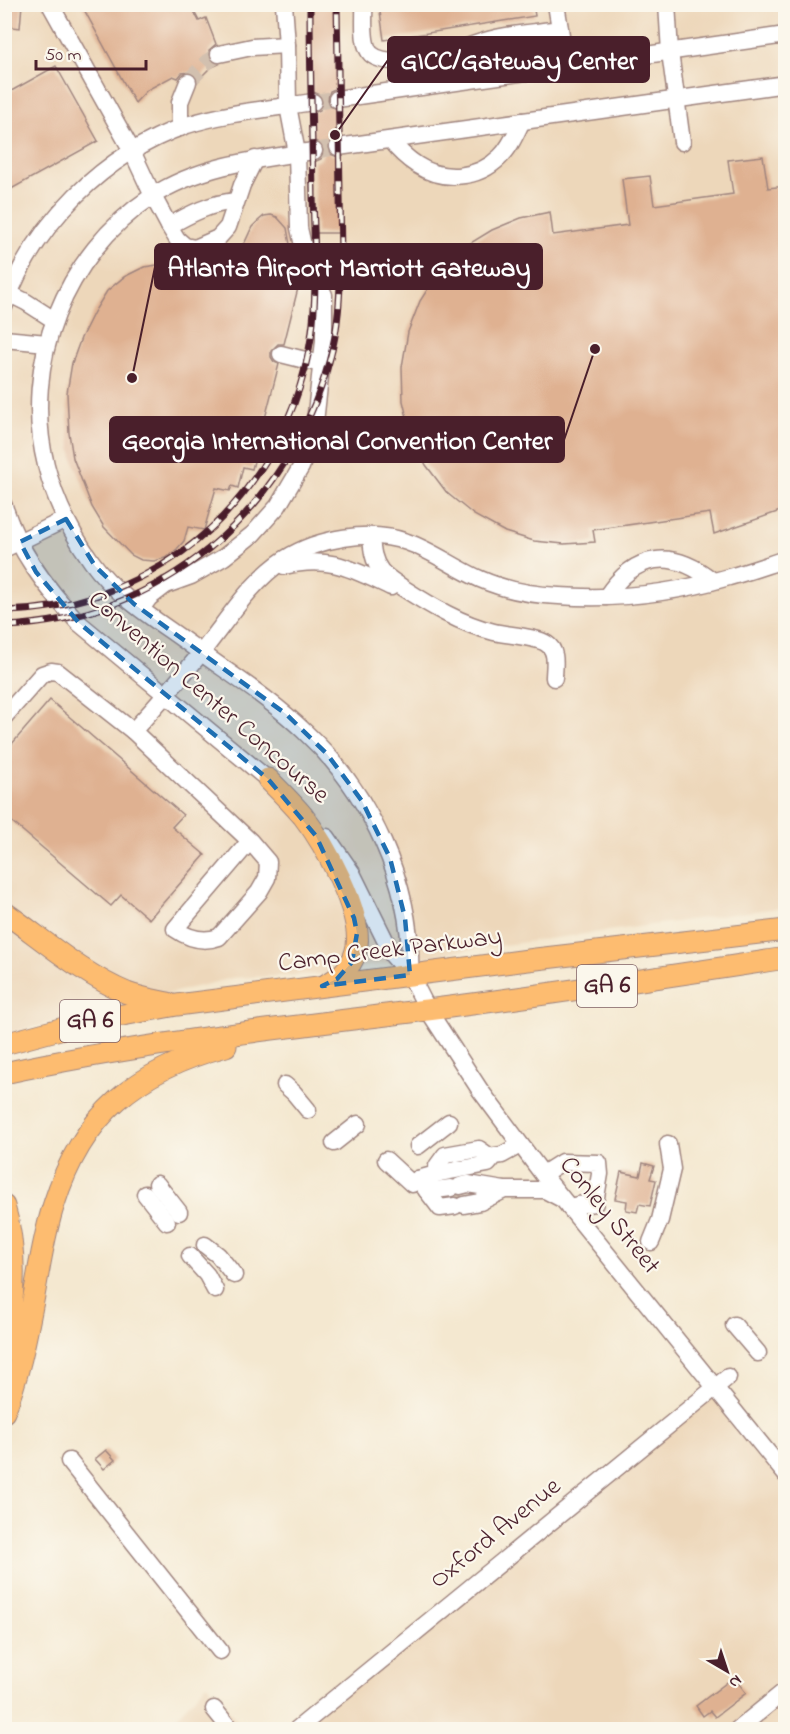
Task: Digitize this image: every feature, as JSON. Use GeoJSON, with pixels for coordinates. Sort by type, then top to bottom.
{"type":"FeatureCollection","features":[{"type":"Feature","properties":{"kind":"main road"},"geometry":{"type":"LineString","coordinates":[[268,779],[303,816],[316,836],[339,877],[354,918],[357,948],[352,962],[337,979],[322,986]]}},
{"type":"Feature","properties":{"kind":"main road"},"geometry":{"type":"LineString","coordinates":[[4,912],[110,985],[130,994],[177,1005]]}},
{"type":"Feature","properties":{"kind":"main road","name":"Camp Creek Parkway"},"geometry":{"type":"LineString","coordinates":[[4,1044],[90,1021],[177,1005],[786,930]]}},
{"type":"Feature","properties":{"kind":"main road","name":"GA 6"},"geometry":{"type":"LineString","coordinates":[[4,1073],[139,1047],[558,993],[786,958]]}},
{"type":"Feature","properties":{"kind":"main road"},"geometry":{"type":"LineString","coordinates":[[4,1412],[19,1369],[53,1206],[74,1152],[89,1129],[131,1088],[177,1062],[302,1026]]}},
{"type":"Feature","properties":{"kind":"main road"},"geometry":{"type":"LineString","coordinates":[[4,1206],[8,1216],[12,1272],[11,1312],[4,1352]]}},
{"type":"Feature","properties":{"kind":"street"},"geometry":{"type":"LineString","coordinates":[[50,4],[132,151],[169,226],[177,239],[185,246],[195,248],[219,238],[228,227],[236,201],[255,159]]}},
{"type":"Feature","properties":{"kind":"street"},"geometry":{"type":"LineString","coordinates":[[141,609],[149,598],[166,585],[191,576],[224,557],[253,534],[278,506],[301,467],[314,431],[324,341],[324,295],[304,250],[299,228],[297,153],[288,106],[284,4]]}},
{"type":"Feature","properties":{"kind":"street"},"geometry":{"type":"LineString","coordinates":[[364,4],[364,40],[371,54],[399,62],[440,56],[496,38],[560,29]]}},
{"type":"Feature","properties":{"kind":"street"},"geometry":{"type":"LineString","coordinates":[[556,4],[566,66]]}},
{"type":"Feature","properties":{"kind":"street"},"geometry":{"type":"LineString","coordinates":[[673,5],[670,52],[682,142]]}},
{"type":"Feature","properties":{"kind":"street"},"geometry":{"type":"LineString","coordinates":[[338,99],[786,35]]}},
{"type":"Feature","properties":{"kind":"street"},"geometry":{"type":"LineString","coordinates":[[219,54],[237,49],[287,45]]}},
{"type":"Feature","properties":{"kind":"street"},"geometry":{"type":"LineString","coordinates":[[398,90],[396,77],[399,62]]}},
{"type":"Feature","properties":{"kind":"street"},"geometry":{"type":"LineString","coordinates":[[180,128],[180,102],[188,82]]}},
{"type":"Feature","properties":{"kind":"street"},"geometry":{"type":"LineString","coordinates":[[338,147],[786,84]]}},
{"type":"Feature","properties":{"kind":"street"},"geometry":{"type":"LineString","coordinates":[[54,320],[6,297],[44,232],[69,202],[97,176],[132,151],[180,128],[222,116],[313,102]]}},
{"type":"Feature","properties":{"kind":"street"},"geometry":{"type":"LineString","coordinates":[[390,140],[403,155],[419,167],[438,175],[462,177],[482,170],[500,157],[513,140],[522,121]]}},
{"type":"Feature","properties":{"kind":"street","name":"Convention Center Concourse"},"geometry":{"type":"LineString","coordinates":[[314,151],[255,159],[204,171],[153,196],[127,215],[106,235],[69,288],[54,320],[41,375],[39,403],[41,434],[46,464],[55,493],[66,519],[94,566],[141,609],[286,714],[333,762],[362,801],[390,858],[399,886],[411,952],[410,975]]}},
{"type":"Feature","properties":{"kind":"street"},"geometry":{"type":"LineString","coordinates":[[169,226],[210,206],[236,201]]}},
{"type":"Feature","properties":{"kind":"street"},"geometry":{"type":"LineString","coordinates":[[4,339],[47,343]]}},
{"type":"Feature","properties":{"kind":"street"},"geometry":{"type":"LineString","coordinates":[[281,354],[321,364]]}},
{"type":"Feature","properties":{"kind":"street","name":"Convention Center Concourse"},"geometry":{"type":"LineString","coordinates":[[4,506],[12,546],[79,623],[268,779],[305,813],[338,852],[356,880],[393,956],[410,975]]}},
{"type":"Feature","properties":{"kind":"street"},"geometry":{"type":"LineString","coordinates":[[12,546],[66,519]]}},
{"type":"Feature","properties":{"kind":"street"},"geometry":{"type":"LineString","coordinates":[[132,732],[201,653],[246,594],[265,575],[285,559],[328,541],[350,537],[371,537],[407,542],[504,588],[559,596],[606,597],[658,592],[713,581],[786,559]]}},
{"type":"Feature","properties":{"kind":"street"},"geometry":{"type":"LineString","coordinates":[[371,537],[372,551],[382,572],[442,611]]}},
{"type":"Feature","properties":{"kind":"street"},"geometry":{"type":"LineString","coordinates":[[606,597],[625,573],[638,565],[654,560],[671,560],[686,564],[713,581]]}},
{"type":"Feature","properties":{"kind":"street"},"geometry":{"type":"LineString","coordinates":[[265,575],[299,563],[335,564],[352,569],[468,623],[490,631],[547,643],[555,656],[554,678]]}},
{"type":"Feature","properties":{"kind":"street"},"geometry":{"type":"LineString","coordinates":[[4,717],[42,674],[57,672],[132,732],[250,842],[267,862],[267,878],[259,892],[219,937],[211,940],[187,937],[175,929],[250,842]]}},
{"type":"Feature","properties":{"kind":"street","name":"Conley Street"},"geometry":{"type":"LineString","coordinates":[[410,975],[428,1010],[463,1066],[520,1144],[786,1475]]}},
{"type":"Feature","properties":{"kind":"street"},"geometry":{"type":"LineString","coordinates":[[285,1085],[308,1110]]}},
{"type":"Feature","properties":{"kind":"street"},"geometry":{"type":"LineString","coordinates":[[418,1146],[449,1122]]}},
{"type":"Feature","properties":{"kind":"street"},"geometry":{"type":"LineString","coordinates":[[334,1143],[358,1124]]}},
{"type":"Feature","properties":{"kind":"street"},"geometry":{"type":"LineString","coordinates":[[444,1195],[440,1173],[488,1164],[508,1148],[507,1126]]}},
{"type":"Feature","properties":{"kind":"street"},"geometry":{"type":"LineString","coordinates":[[444,1195],[437,1166],[496,1156],[520,1144]]}},
{"type":"Feature","properties":{"kind":"street"},"geometry":{"type":"LineString","coordinates":[[651,1242],[660,1220],[672,1169],[668,1144]]}},
{"type":"Feature","properties":{"kind":"street"},"geometry":{"type":"LineString","coordinates":[[386,1160],[444,1195],[480,1202],[529,1181],[540,1170],[562,1162],[599,1163],[600,1174],[595,1203],[566,1204],[545,1190],[510,1190]]}},
{"type":"Feature","properties":{"kind":"street"},"geometry":{"type":"LineString","coordinates":[[151,1189],[173,1217]]}},
{"type":"Feature","properties":{"kind":"street"},"geometry":{"type":"LineString","coordinates":[[205,1245],[218,1255],[234,1275]]}},
{"type":"Feature","properties":{"kind":"street"},"geometry":{"type":"LineString","coordinates":[[190,1256],[207,1275],[215,1290]]}},
{"type":"Feature","properties":{"kind":"street"},"geometry":{"type":"LineString","coordinates":[[734,1325],[758,1353]]}},
{"type":"Feature","properties":{"kind":"street","name":"Oxford Avenue"},"geometry":{"type":"LineString","coordinates":[[296,1730],[728,1377]]}},
{"type":"Feature","properties":{"kind":"street"},"geometry":{"type":"LineString","coordinates":[[69,1461],[220,1651]]}},
{"type":"Feature","properties":{"kind":"street"},"geometry":{"type":"LineString","coordinates":[[737,1730],[786,1690]]}},
{"type":"Feature","properties":{"kind":"street"},"geometry":{"type":"LineString","coordinates":[[214,1709],[231,1730]]}},
{"type":"Feature","properties":{"kind":"highlighted area"},"geometry":{"type":"Polygon","coordinates":[[[66,519],[95,566],[134,604],[286,714],[327,754],[362,801],[390,858],[405,918],[410,975],[322,986],[337,979],[352,962],[357,933],[354,918],[316,836],[268,779],[79,623],[36,572],[20,542],[66,519]]]}},
{"type":"Feature","properties":{"kind":"shaded area"},"geometry":{"type":"Polygon","coordinates":[[[4,5],[785,5],[785,907],[460,951],[324,974],[232,978],[5,1034],[4,5]]]}},
{"type":"Feature","properties":{"kind":"shaded area"},"geometry":{"type":"Polygon","coordinates":[[[709,1387],[785,1482],[785,1729],[288,1730],[709,1387]]]}},
{"type":"Feature","properties":{"kind":"shaded area"},"geometry":{"type":"Polygon","coordinates":[[[207,1684],[244,1729],[164,1730],[207,1684]]]}},
{"type":"Feature","properties":{"kind":"building"},"geometry":{"type":"Polygon","coordinates":[[[4,4],[22,4],[20,28],[4,26],[4,4]]]}},
{"type":"Feature","properties":{"kind":"building"},"geometry":{"type":"Polygon","coordinates":[[[81,4],[190,4],[199,21],[206,18],[216,44],[209,50],[209,57],[219,64],[210,68],[198,80],[191,72],[182,73],[178,78],[173,76],[147,90],[135,103],[81,4]]]}},
{"type":"Feature","properties":{"kind":"building"},"geometry":{"type":"Polygon","coordinates":[[[311,4],[336,7],[337,88],[330,91],[327,100],[329,106],[338,109],[338,136],[331,139],[328,148],[330,154],[338,157],[339,233],[316,233],[314,162],[321,159],[324,150],[322,144],[314,141],[313,113],[320,110],[323,101],[321,95],[313,92],[311,4]]]}},
{"type":"Feature","properties":{"kind":"building"},"geometry":{"type":"Polygon","coordinates":[[[379,4],[533,4],[535,16],[384,40],[379,4]]]}},
{"type":"Feature","properties":{"kind":"building"},"geometry":{"type":"Polygon","coordinates":[[[56,66],[98,141],[4,193],[4,95],[56,66]]]}},
{"type":"Feature","properties":{"kind":"building"},"geometry":{"type":"Polygon","coordinates":[[[763,156],[768,188],[786,186],[786,509],[714,534],[710,513],[593,530],[595,542],[564,544],[534,541],[505,532],[474,515],[447,493],[426,465],[411,434],[403,401],[402,367],[408,332],[420,301],[438,273],[464,247],[492,230],[521,218],[550,212],[553,235],[628,225],[622,179],[650,176],[654,205],[733,194],[728,160],[763,156]]]}},
{"type":"Feature","properties":{"kind":"building"},"geometry":{"type":"Polygon","coordinates":[[[264,216],[277,217],[287,228],[298,288],[284,344],[278,344],[271,351],[274,362],[279,364],[252,469],[243,467],[238,488],[232,486],[230,491],[216,488],[204,530],[188,527],[184,541],[165,558],[154,561],[141,560],[131,555],[104,527],[92,507],[73,458],[67,393],[72,363],[81,338],[107,291],[124,277],[144,267],[164,264],[193,269],[208,267],[220,262],[234,254],[245,242],[252,227],[258,221],[264,216]]]}},
{"type":"Feature","properties":{"kind":"building"},"geometry":{"type":"Polygon","coordinates":[[[50,700],[183,815],[172,827],[205,855],[149,919],[121,895],[111,906],[4,815],[4,753],[50,700]]]}},
{"type":"Feature","properties":{"kind":"building"},"geometry":{"type":"Polygon","coordinates":[[[643,1163],[654,1166],[650,1179],[656,1180],[650,1206],[639,1204],[637,1212],[626,1210],[627,1201],[615,1199],[621,1172],[640,1176],[643,1163]]]}},
{"type":"Feature","properties":{"kind":"building"},"geometry":{"type":"Polygon","coordinates":[[[106,1450],[115,1460],[104,1469],[95,1459],[106,1450]]]}},
{"type":"Feature","properties":{"kind":"building"},"geometry":{"type":"Polygon","coordinates":[[[734,1677],[746,1693],[715,1717],[710,1711],[703,1716],[696,1706],[734,1677]]]}},
{"type":"Feature","properties":{"kind":"tunnel"},"geometry":{"type":"LineString","coordinates":[[188,82],[207,62],[219,54]]}},
{"type":"Feature","properties":{"kind":"tunnel"},"geometry":{"type":"LineString","coordinates":[[313,102],[337,99]]}},
{"type":"Feature","properties":{"kind":"tunnel"},"geometry":{"type":"LineString","coordinates":[[314,151],[338,147]]}},
{"type":"Feature","properties":{"kind":"tunnel"},"geometry":{"type":"LineString","coordinates":[[454,1198],[462,1197]]}},
{"type":"Feature","properties":{"kind":"railway"},"geometry":{"type":"LineString","coordinates":[[4,611],[52,607],[75,602],[120,587],[162,565],[209,530],[254,479],[272,451],[299,389],[308,356],[313,322],[315,258],[310,4]]}},
{"type":"Feature","properties":{"kind":"railway"},"geometry":{"type":"LineString","coordinates":[[4,626],[62,619],[116,603],[165,579],[210,548],[249,509],[283,465],[309,416],[329,362],[337,323],[341,258],[337,4]]}},
{"type":"Feature","properties":{"kind":"place","name":"GICC/Gateway Center"},"geometry":{"type":"Point","coordinates":[335,135]}},
{"type":"Feature","properties":{"kind":"place","name":"Georgia International Convention Center"},"geometry":{"type":"Point","coordinates":[595,349]}},
{"type":"Feature","properties":{"kind":"place","name":"Atlanta Airport Marriott Gateway"},"geometry":{"type":"Point","coordinates":[132,378]}}]}
